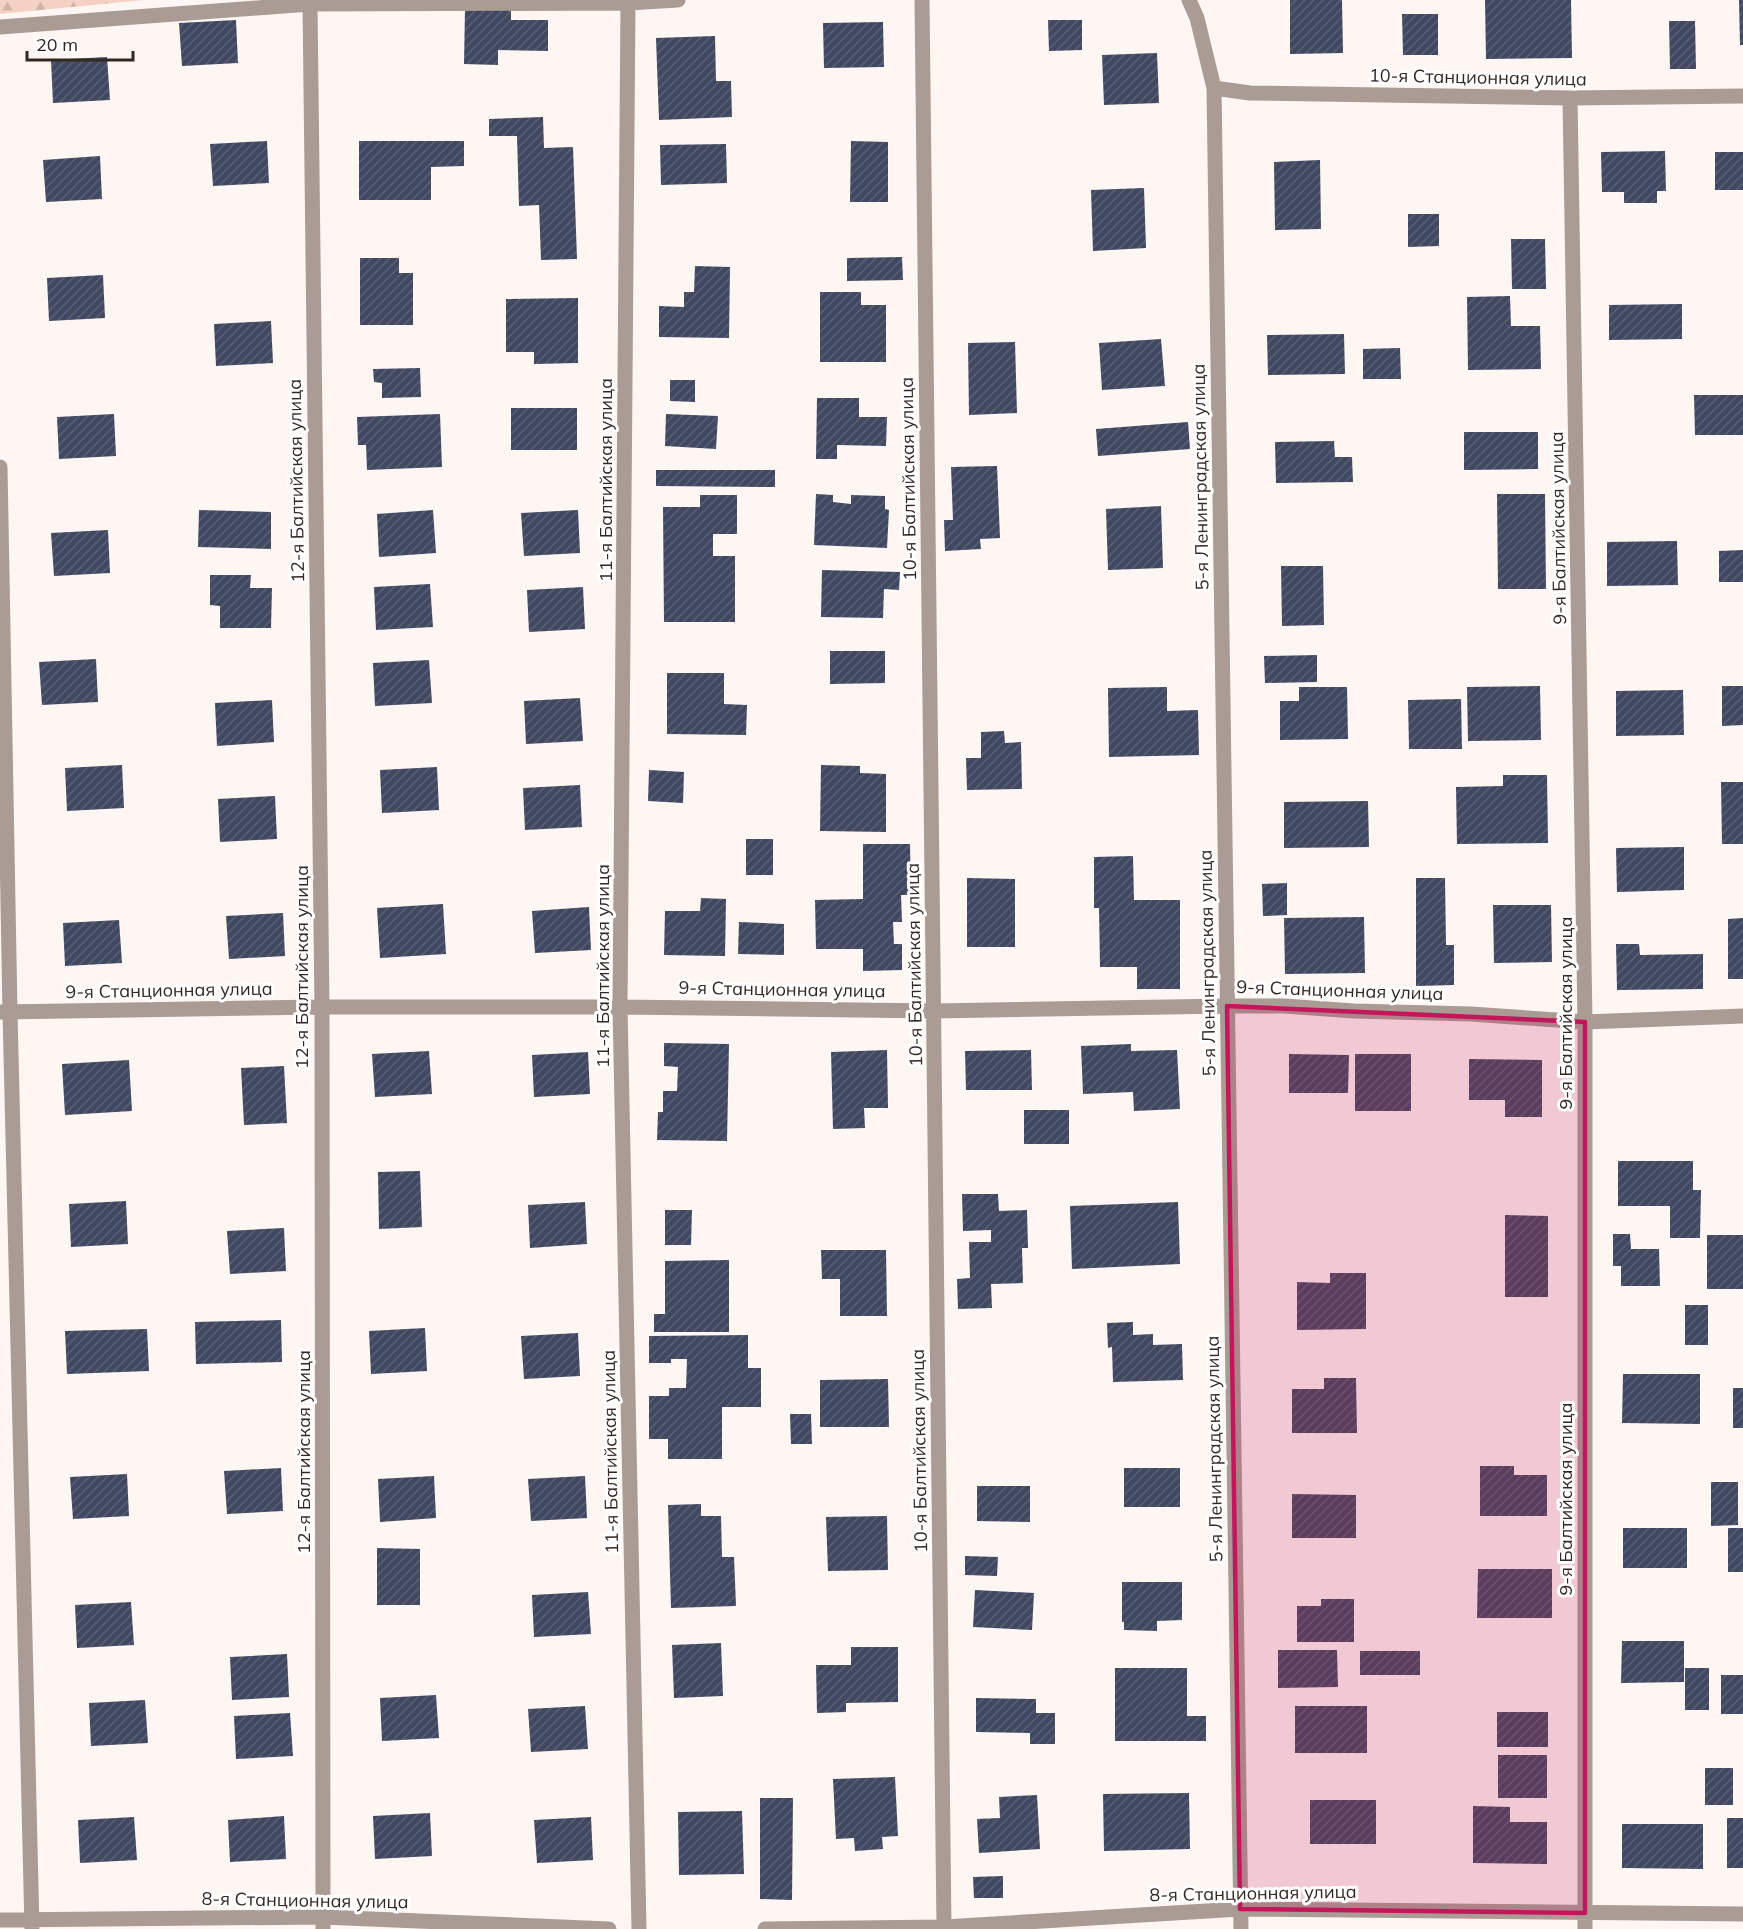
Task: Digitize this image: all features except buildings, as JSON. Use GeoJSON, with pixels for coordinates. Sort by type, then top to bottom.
{"type":"FeatureCollection","features":[{"type":"Feature","properties":{"kind":"street"},"geometry":{"type":"LineString","coordinates":[[0,27],[310,4],[628,3],[678,0]]}},
{"type":"Feature","properties":{"kind":"street","name":"10-я Балтийская улица"},"geometry":{"type":"LineString","coordinates":[[922,0],[944,1928]]}},
{"type":"Feature","properties":{"kind":"street","name":"5-я Ленинградская улица"},"geometry":{"type":"LineString","coordinates":[[1189,0],[1197,18],[1214,88],[1241,1929]]}},
{"type":"Feature","properties":{"kind":"street","name":"11-я Балтийская улица"},"geometry":{"type":"LineString","coordinates":[[628,3],[620,1007],[639,1929]]}},
{"type":"Feature","properties":{"kind":"street","name":"12-я Балтийская улица"},"geometry":{"type":"LineString","coordinates":[[310,4],[322,1007],[323,1923]]}},
{"type":"Feature","properties":{"kind":"street","name":"10-я Станционная улица"},"geometry":{"type":"LineString","coordinates":[[1214,88],[1250,93],[1570,98],[1743,96]]}},
{"type":"Feature","properties":{"kind":"street","name":"9-я Балтийская улица"},"geometry":{"type":"LineString","coordinates":[[1570,98],[1585,1022],[1585,1929]]}},
{"type":"Feature","properties":{"kind":"street"},"geometry":{"type":"LineString","coordinates":[[0,467],[5,1012],[33,1925]]}},
{"type":"Feature","properties":{"kind":"street","name":"9-я Станционная улица"},"geometry":{"type":"LineString","coordinates":[[5,1012],[322,1007],[620,1007],[934,1011],[1284,1006],[1354,1011],[1471,1014],[1585,1022],[1743,1016]]}},
{"type":"Feature","properties":{"kind":"street","name":"8-я Станционная улица"},"geometry":{"type":"LineString","coordinates":[[765,1929],[944,1928],[1240,1910],[1743,1914]]}},
{"type":"Feature","properties":{"kind":"street","name":"8-я Станционная улица"},"geometry":{"type":"LineString","coordinates":[[0,1920],[33,1925],[323,1923],[609,1929]]}},
{"type":"Feature","properties":{"kind":"highlighted area"},"geometry":{"type":"Polygon","coordinates":[[[1227,1006],[1585,1022],[1585,1913],[1240,1909],[1227,1006]]]}},
{"type":"Feature","properties":{"kind":"green space"},"geometry":{"type":"Polygon","coordinates":[[[0,0],[144,0],[0,14],[0,0]]]}}]}
